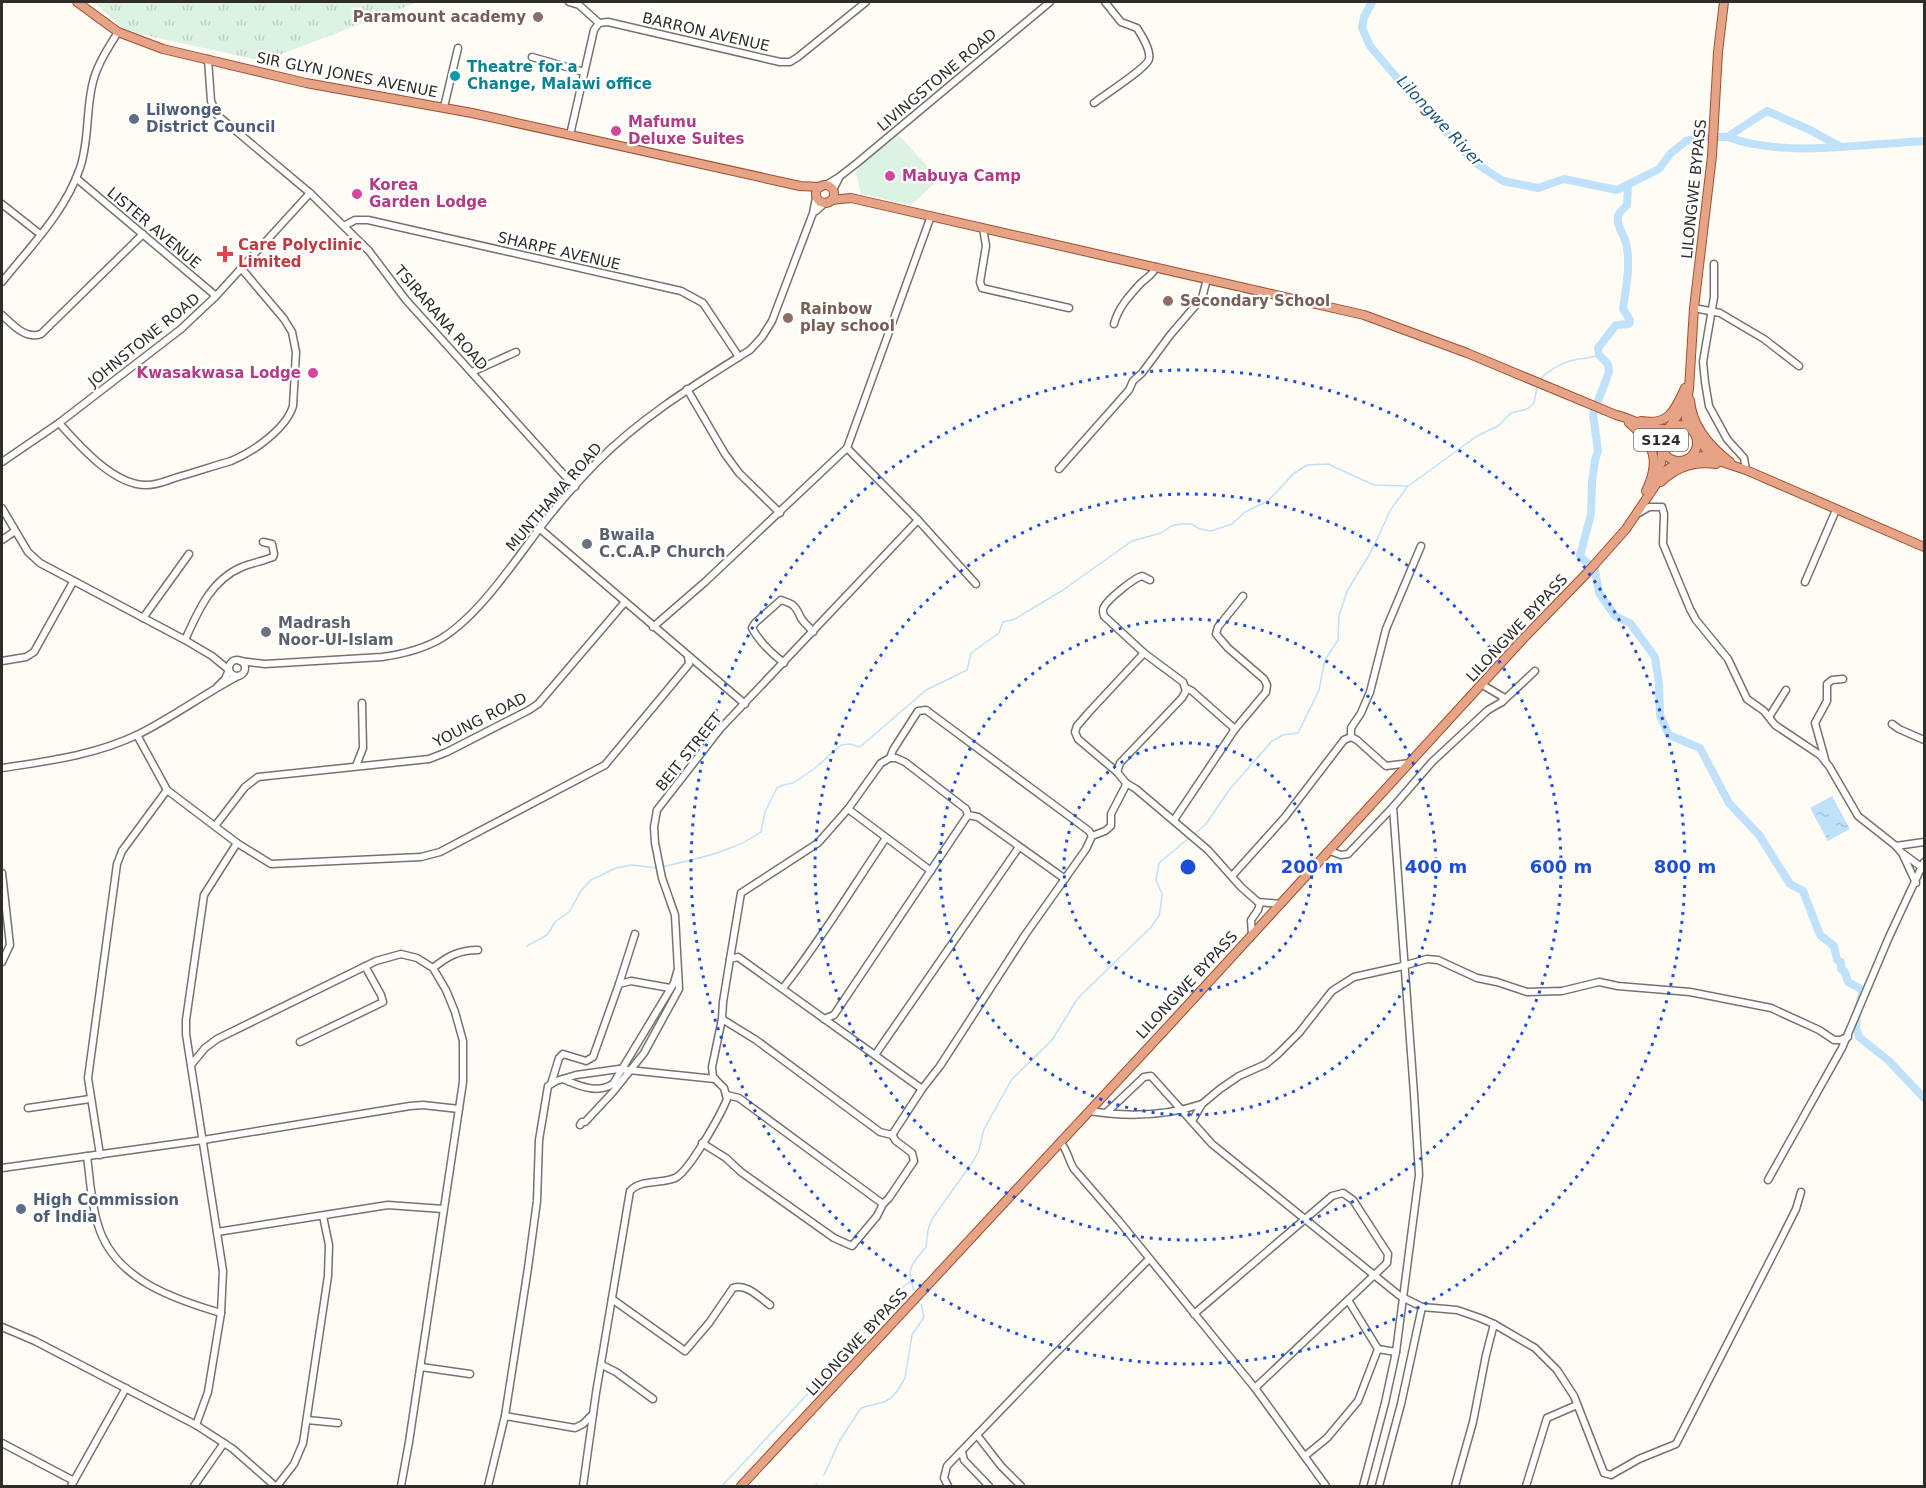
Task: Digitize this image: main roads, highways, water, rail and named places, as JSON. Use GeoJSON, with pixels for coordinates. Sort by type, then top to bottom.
{"type":"FeatureCollection","features":[{"type":"Feature","properties":{"kind":"main road","name":"SIR GLYN JONES AVENUE"},"geometry":{"type":"LineString","coordinates":[[77,2],[118,32],[163,49],[306,83],[444,107],[800,186]]}},
{"type":"Feature","properties":{"kind":"main road","name":"LILONGWE BYPASS"},"geometry":{"type":"LineString","coordinates":[[1692,430],[1685,414],[1694,308],[1712,156],[1718,52],[1724,2]]}},
{"type":"Feature","properties":{"kind":"main road"},"geometry":{"type":"LineString","coordinates":[[800,186],[830,186],[834,195],[828,201],[820,201],[800,186]]}},
{"type":"Feature","properties":{"kind":"main road"},"geometry":{"type":"LineString","coordinates":[[816,198],[816,191],[822,186]]}},
{"type":"Feature","properties":{"kind":"main road","name":"S124"},"geometry":{"type":"LineString","coordinates":[[833,190],[851,198],[1373,318],[1650,428],[1668,428],[1681,424],[1692,430],[1710,452],[1744,470]]}},
{"type":"Feature","properties":{"kind":"main road","name":"S124"},"geometry":{"type":"LineString","coordinates":[[828,201],[851,198]]}},
{"type":"Feature","properties":{"kind":"main road","name":"LILONGWE BYPASS"},"geometry":{"type":"LineString","coordinates":[[1668,428],[1678,416],[1687,389]]}},
{"type":"Feature","properties":{"kind":"main road"},"geometry":{"type":"LineString","coordinates":[[1630,421],[1662,421],[1674,410],[1687,389]]}},
{"type":"Feature","properties":{"kind":"main road"},"geometry":{"type":"LineString","coordinates":[[1687,389],[1694,420],[1713,447],[1730,462]]}},
{"type":"Feature","properties":{"kind":"main road"},"geometry":{"type":"LineString","coordinates":[[1630,421],[1648,441],[1654,458],[1652,478],[1636,514]]}},
{"type":"Feature","properties":{"kind":"main road","name":"S124"},"geometry":{"type":"LineString","coordinates":[[1630,421],[1649,433],[1670,459],[1680,461],[1704,456],[1744,470],[1924,547]]}},
{"type":"Feature","properties":{"kind":"main road","name":"S124"},"geometry":{"type":"LineString","coordinates":[[1661,447],[1663,434],[1668,428]]}},
{"type":"Feature","properties":{"kind":"main road","name":"S124"},"geometry":{"type":"LineString","coordinates":[[1690,458],[1697,449],[1697,438]]}},
{"type":"Feature","properties":{"kind":"main road","name":"LILONGWE BYPASS"},"geometry":{"type":"LineString","coordinates":[[1649,494],[1659,468],[1661,447]]}},
{"type":"Feature","properties":{"kind":"main road","name":"LILONGWE BYPASS"},"geometry":{"type":"LineString","coordinates":[[741,1486],[1330,851],[1522,640],[1586,574],[1636,514],[1665,471],[1680,461]]}},
{"type":"Feature","properties":{"kind":"main road"},"geometry":{"type":"LineString","coordinates":[[1649,494],[1670,473],[1691,465],[1708,463],[1744,470]]}},
{"type":"Feature","properties":{"kind":"water"},"geometry":{"type":"Polygon","coordinates":[[[1832,796],[1850,829],[1828,841],[1810,808],[1832,796]]]}},
{"type":"Feature","properties":{"kind":"waterway","name":"Lilongwe River"},"geometry":{"type":"LineString","coordinates":[[1372,2],[1364,17],[1362,28],[1370,46],[1474,162],[1503,181],[1538,188],[1564,179],[1617,190],[1659,169],[1670,154],[1686,141],[1703,137],[1727,137],[1767,111],[1841,147],[1924,141]]}},
{"type":"Feature","properties":{"kind":"waterway"},"geometry":{"type":"LineString","coordinates":[[1727,137],[1783,148],[1839,147]]}},
{"type":"Feature","properties":{"kind":"waterway"},"geometry":{"type":"LineString","coordinates":[[1628,185],[1627,205],[1619,213],[1618,220],[1625,240],[1628,260],[1623,309],[1630,320],[1629,324],[1616,325],[1598,348],[1599,355],[1608,364],[1609,372],[1593,414],[1598,451],[1592,482],[1591,514],[1580,556],[1595,570],[1599,593],[1615,616],[1630,623],[1655,657],[1660,715],[1669,735],[1700,748],[1729,803],[1759,835],[1790,884],[1803,891],[1820,935],[1834,946],[1837,960],[1841,962],[1841,969],[1845,972],[1848,982],[1863,990],[1857,1013],[1856,1027],[1859,1037],[1889,1061],[1924,1098]]}},
{"type":"Feature","properties":{"kind":"waterway"},"geometry":{"type":"LineString","coordinates":[[1541,379],[1564,363],[1599,355]]}},
{"type":"Feature","properties":{"kind":"waterway"},"geometry":{"type":"LineString","coordinates":[[1193,835],[1206,824],[1229,790],[1272,741],[1283,735],[1298,733],[1319,690],[1325,660],[1338,640],[1339,616],[1347,591],[1371,552],[1391,509],[1408,486],[1477,436],[1498,426],[1511,413],[1527,409],[1534,403],[1537,388]]}},
{"type":"Feature","properties":{"kind":"waterway"},"geometry":{"type":"LineString","coordinates":[[662,867],[726,850],[761,832],[765,812],[777,788],[793,783],[814,769],[841,745],[850,744],[860,747],[926,690],[967,670],[971,653],[999,633],[1003,622],[1015,619],[1063,590],[1132,541],[1161,533],[1171,526],[1180,524],[1191,524],[1211,531],[1232,524],[1245,512],[1268,501],[1293,474],[1307,465],[1328,464],[1374,485],[1408,486]]}},
{"type":"Feature","properties":{"kind":"waterway"},"geometry":{"type":"LineString","coordinates":[[914,1290],[910,1271],[926,1247],[932,1219],[972,1163],[979,1150],[984,1129],[1012,1079],[1052,1040],[1078,998],[1151,927],[1159,916],[1161,905],[1162,894],[1156,880],[1159,863],[1189,838]]}},
{"type":"Feature","properties":{"kind":"waterway"},"geometry":{"type":"LineString","coordinates":[[527,946],[547,935],[555,922],[570,911],[580,892],[591,880],[616,868],[632,865],[657,868]]}},
{"type":"Feature","properties":{"kind":"waterway"},"geometry":{"type":"LineString","coordinates":[[870,1327],[886,1310],[898,1291],[911,1281]]}},
{"type":"Feature","properties":{"kind":"waterway"},"geometry":{"type":"LineString","coordinates":[[824,1475],[840,1440],[861,1408],[891,1398],[905,1378],[912,1335],[924,1317],[921,1304]]}},
{"type":"Feature","properties":{"kind":"waterway"},"geometry":{"type":"LineString","coordinates":[[722,1486],[867,1330]]}},
{"type":"Feature","properties":{"kind":"place","name":"Paramount academy"},"geometry":{"type":"Point","coordinates":[538,17]}},
{"type":"Feature","properties":{"kind":"place","name":"Theatre for a Change, Malawi office"},"geometry":{"type":"Point","coordinates":[455,76]}},
{"type":"Feature","properties":{"kind":"place","name":"Lilwonge District Council"},"geometry":{"type":"Point","coordinates":[134,119]}},
{"type":"Feature","properties":{"kind":"place","name":"Mafumu Deluxe Suites"},"geometry":{"type":"Point","coordinates":[616,131]}},
{"type":"Feature","properties":{"kind":"place","name":"Mabuya Camp"},"geometry":{"type":"Point","coordinates":[890,176]}},
{"type":"Feature","properties":{"kind":"place","name":"Korea Garden Lodge"},"geometry":{"type":"Point","coordinates":[357,194]}},
{"type":"Feature","properties":{"kind":"place","name":"Care Polyclinic Limited"},"geometry":{"type":"Point","coordinates":[225,254]}},
{"type":"Feature","properties":{"kind":"place","name":"Secondary School"},"geometry":{"type":"Point","coordinates":[1168,301]}},
{"type":"Feature","properties":{"kind":"place","name":"Rainbow play school"},"geometry":{"type":"Point","coordinates":[788,318]}},
{"type":"Feature","properties":{"kind":"place","name":"Kwasakwasa Lodge"},"geometry":{"type":"Point","coordinates":[313,373]}},
{"type":"Feature","properties":{"kind":"place","name":"Bwaila C.C.A.P Church"},"geometry":{"type":"Point","coordinates":[587,544]}},
{"type":"Feature","properties":{"kind":"place","name":"Madrash Noor-Ul-Islam"},"geometry":{"type":"Point","coordinates":[266,632]}},
{"type":"Feature","properties":{"kind":"place","name":"High Commission of India"},"geometry":{"type":"Point","coordinates":[21,1209]}}]}
